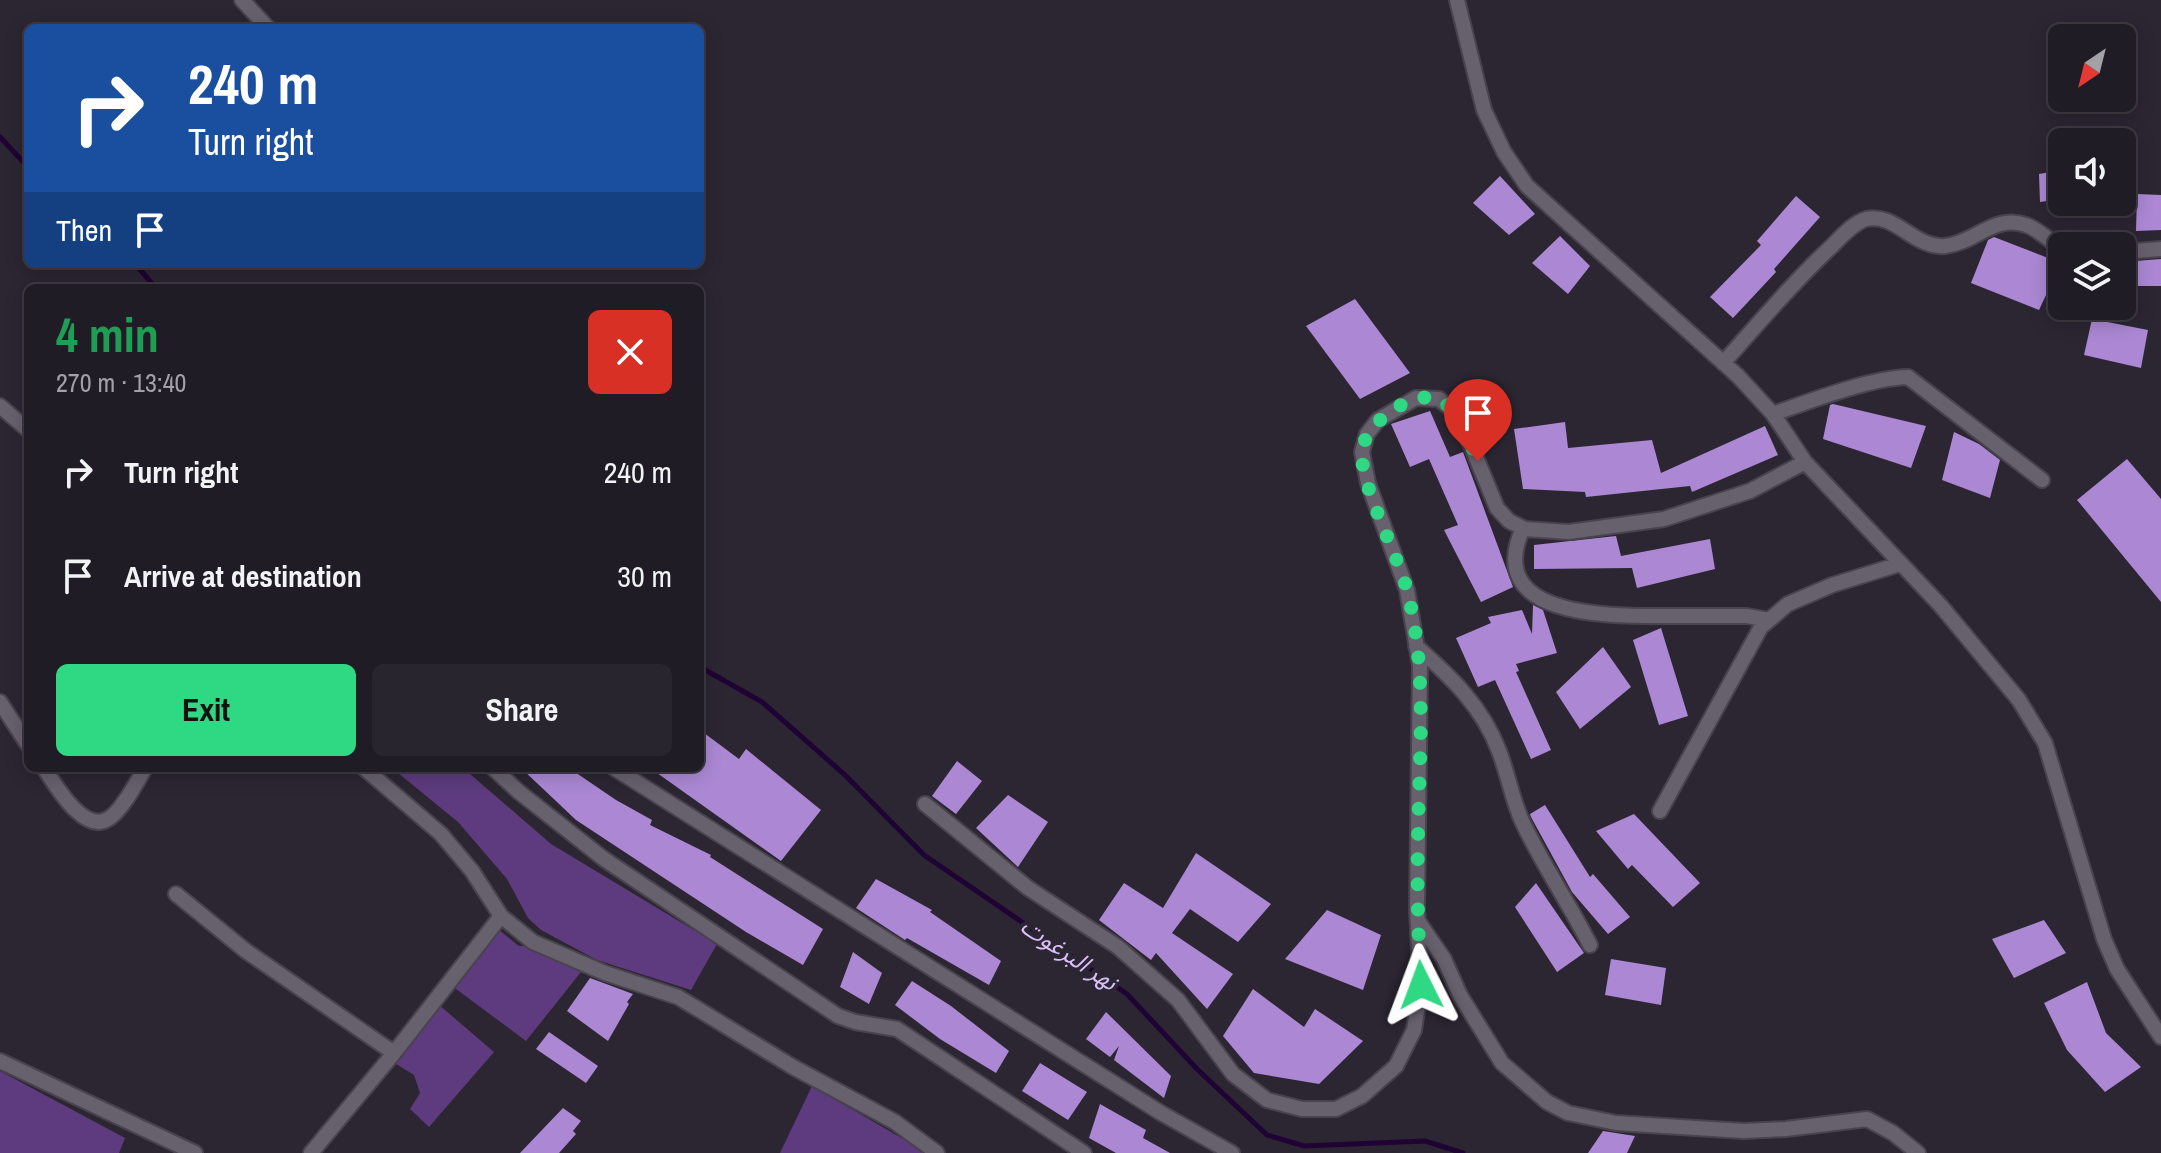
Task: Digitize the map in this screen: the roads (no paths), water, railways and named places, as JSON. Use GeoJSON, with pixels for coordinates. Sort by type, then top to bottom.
{"type":"FeatureCollection","features":[{"type":"Feature","properties":{"kind":"street"},"geometry":{"type":"LineString","coordinates":[[242,0],[264,24]]}},
{"type":"Feature","properties":{"kind":"street"},"geometry":{"type":"LineString","coordinates":[[1457,0],[1484,110],[1504,152],[1527,186],[1723,363],[1773,414],[1805,462],[1941,606],[2001,676],[2035,725],[2052,765],[2104,939],[2117,969],[2161,1037]]}},
{"type":"Feature","properties":{"kind":"street"},"geometry":{"type":"LineString","coordinates":[[1723,363],[1799,276],[1865,219],[1882,220],[1915,239],[1935,246],[1948,246],[2008,221],[2027,225],[2048,238]]}},
{"type":"Feature","properties":{"kind":"street"},"geometry":{"type":"LineString","coordinates":[[2136,251],[2161,249]]}},
{"type":"Feature","properties":{"kind":"street"},"geometry":{"type":"LineString","coordinates":[[1773,414],[1897,377],[1908,377],[2042,480]]}},
{"type":"Feature","properties":{"kind":"street"},"geometry":{"type":"LineString","coordinates":[[925,804],[1028,888],[1118,947],[1178,1000],[1233,1074],[1267,1100],[1290,1106],[1336,1109],[1362,1096],[1396,1066],[1414,1030],[1421,985],[1418,921],[1420,666],[1407,590],[1368,483],[1362,452],[1367,434],[1378,420],[1416,398],[1439,399],[1451,409],[1468,438],[1497,508],[1509,521],[1523,528],[1569,532],[1664,519],[1750,491],[1805,462]]}},
{"type":"Feature","properties":{"kind":"street"},"geometry":{"type":"LineString","coordinates":[[0,406],[24,427]]}},
{"type":"Feature","properties":{"kind":"street"},"geometry":{"type":"LineString","coordinates":[[1523,528],[1514,548],[1515,566],[1523,585],[1547,603],[1606,616],[1747,616],[1769,620]]}},
{"type":"Feature","properties":{"kind":"street"},"geometry":{"type":"LineString","coordinates":[[1660,811],[1745,652],[1769,620],[1788,604],[1804,597],[1900,564]]}},
{"type":"Feature","properties":{"kind":"street"},"geometry":{"type":"LineString","coordinates":[[1416,646],[1455,681],[1474,703],[1487,725],[1499,751],[1521,819],[1590,945]]}},
{"type":"Feature","properties":{"kind":"street"},"geometry":{"type":"LineString","coordinates":[[0,702],[24,739]]}},
{"type":"Feature","properties":{"kind":"street"},"geometry":{"type":"LineString","coordinates":[[47,772],[67,803],[84,817],[104,821],[115,813],[142,772]]}},
{"type":"Feature","properties":{"kind":"street"},"geometry":{"type":"LineString","coordinates":[[369,772],[441,834],[472,871],[501,916],[533,942],[605,973],[678,997],[793,1067],[895,1122],[937,1153]]}},
{"type":"Feature","properties":{"kind":"street"},"geometry":{"type":"LineString","coordinates":[[497,772],[604,859],[838,1016],[897,1029],[1084,1153]]}},
{"type":"Feature","properties":{"kind":"street"},"geometry":{"type":"LineString","coordinates":[[620,772],[1147,1105],[1232,1153]]}},
{"type":"Feature","properties":{"kind":"street"},"geometry":{"type":"LineString","coordinates":[[176,894],[246,951],[394,1053]]}},
{"type":"Feature","properties":{"kind":"street"},"geometry":{"type":"LineString","coordinates":[[311,1153],[501,916]]}},
{"type":"Feature","properties":{"kind":"street"},"geometry":{"type":"LineString","coordinates":[[1418,921],[1444,959],[1460,995],[1502,1063],[1547,1102],[1568,1113],[1616,1123],[1744,1131],[1867,1119],[1893,1133],[1918,1153]]}},
{"type":"Feature","properties":{"kind":"street"},"geometry":{"type":"LineString","coordinates":[[0,1061],[195,1153]]}},
{"type":"Feature","properties":{"kind":"street"},"geometry":{"type":"LineString","coordinates":[[1056,1153],[1057,1135]]}},
{"type":"Feature","properties":{"kind":"waterway","name":"نهر البرغوت"},"geometry":{"type":"LineString","coordinates":[[0,137],[24,163]]}},
{"type":"Feature","properties":{"kind":"waterway","name":"نهر البرغوت"},"geometry":{"type":"LineString","coordinates":[[138,268],[152,284]]}},
{"type":"Feature","properties":{"kind":"waterway","name":"نهر البرغوت"},"geometry":{"type":"LineString","coordinates":[[704,669],[762,702],[845,775],[924,855],[1127,994],[1197,1069],[1267,1135],[1304,1146],[1425,1141],[1463,1153]]}}]}
